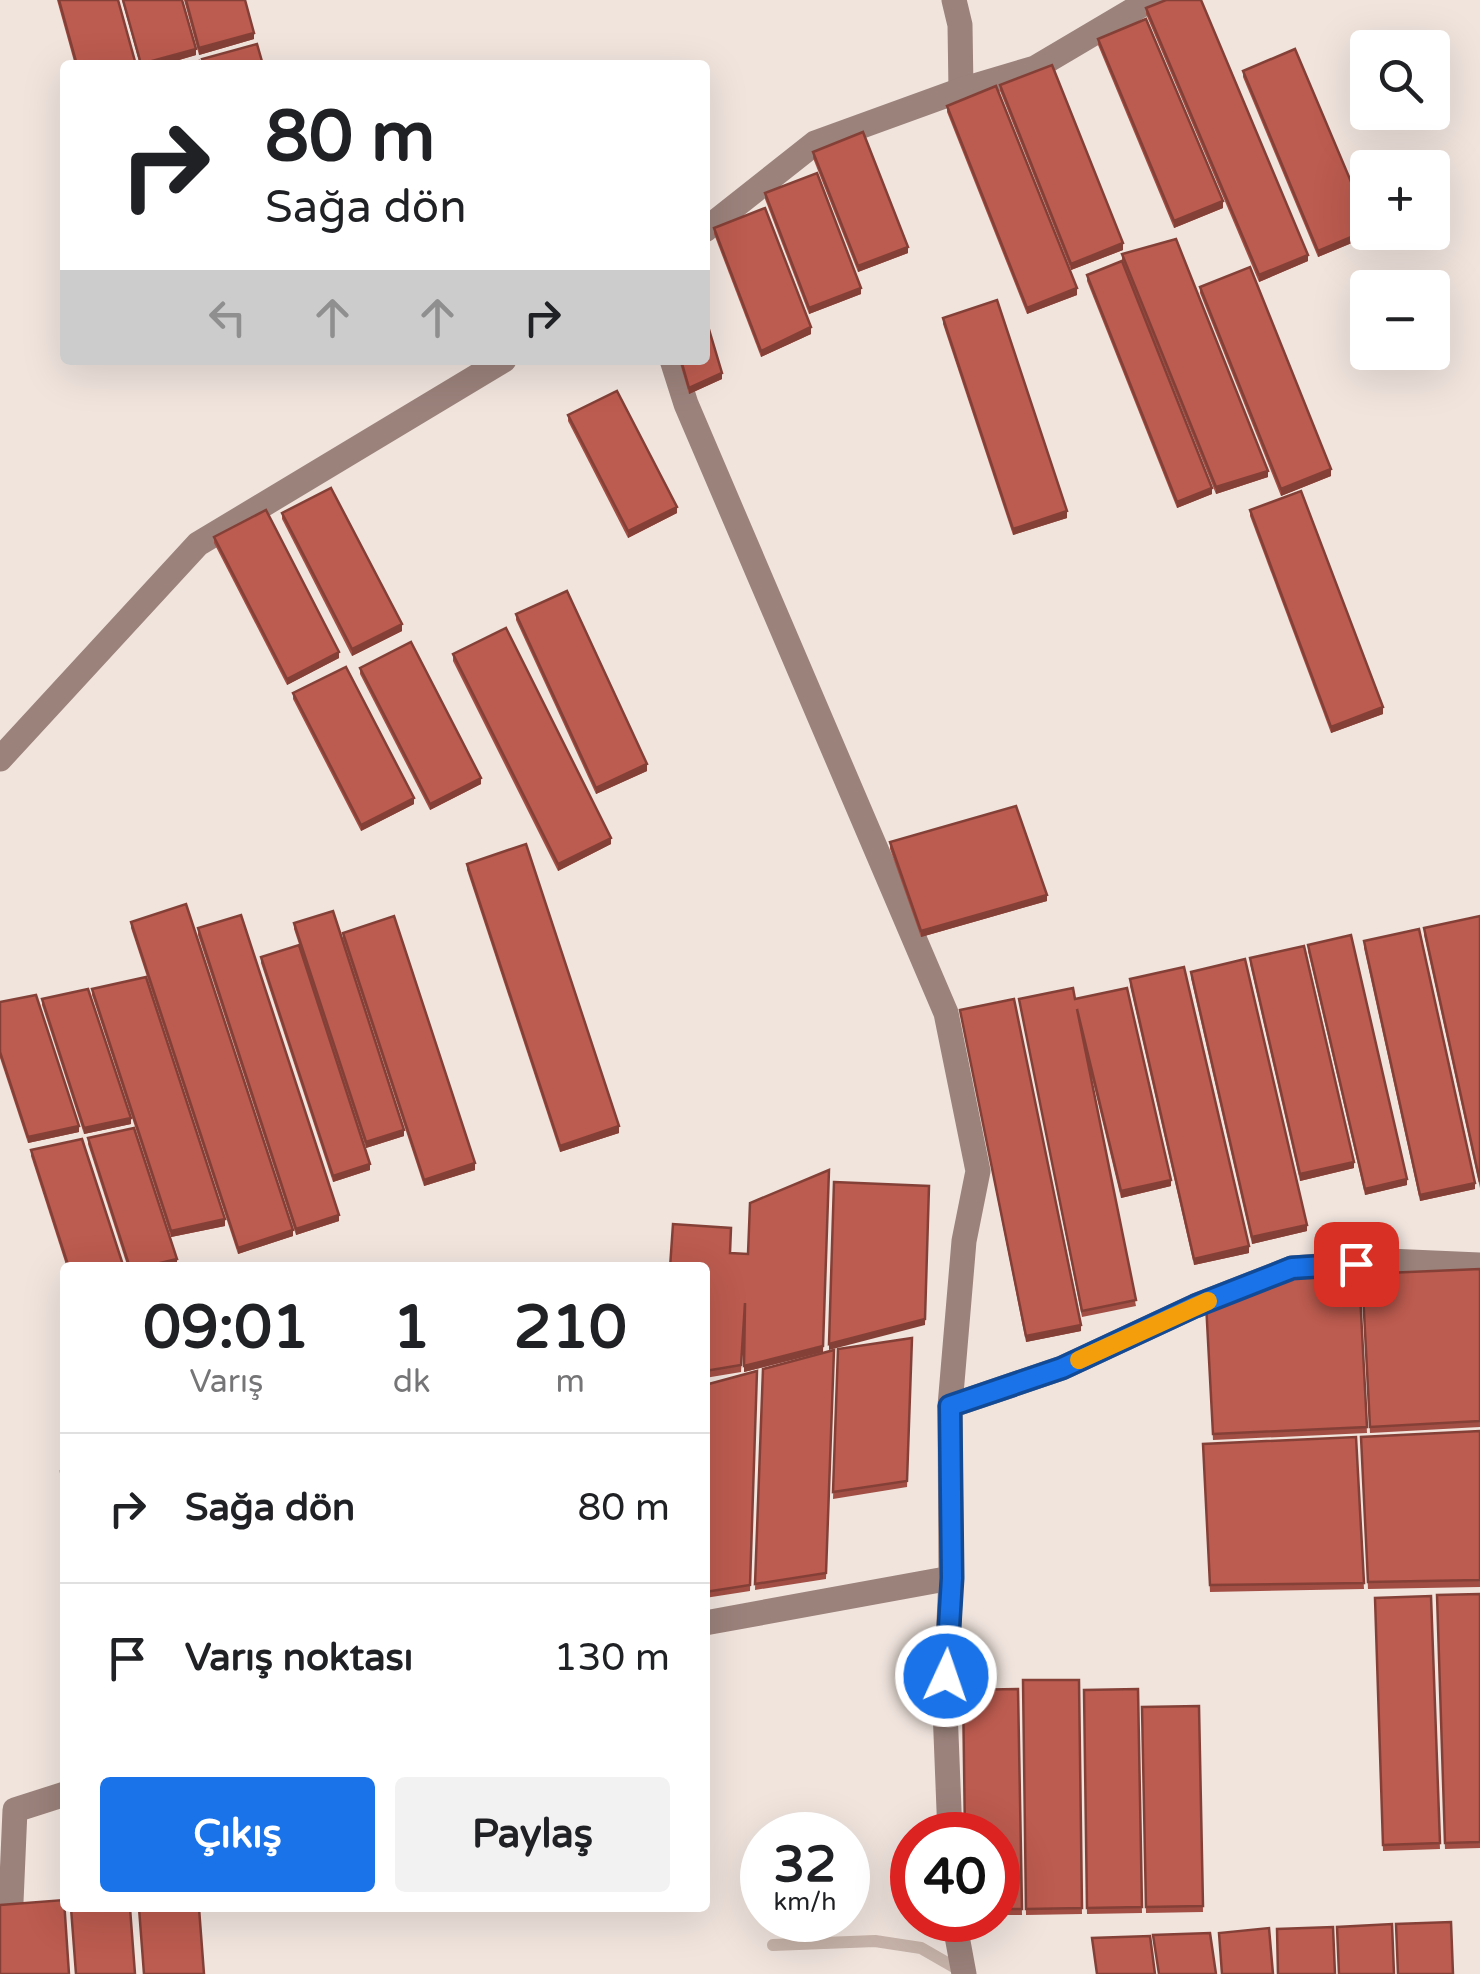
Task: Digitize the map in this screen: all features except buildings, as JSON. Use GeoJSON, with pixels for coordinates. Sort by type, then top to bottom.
{"type":"FeatureCollection","features":[{"type":"Feature","properties":{"kind":"street"},"geometry":{"type":"LineString","coordinates":[[954,0],[960,25],[961,90]]}},
{"type":"Feature","properties":{"kind":"street"},"geometry":{"type":"LineString","coordinates":[[710,226],[815,142],[1036,68],[1150,0]]}},
{"type":"Feature","properties":{"kind":"street"},"geometry":{"type":"LineString","coordinates":[[0,758],[198,544],[496,365]]}},
{"type":"Feature","properties":{"kind":"street"},"geometry":{"type":"LineString","coordinates":[[674,365],[686,404],[946,1012],[978,1171],[964,1242],[950,1406],[952,1578],[944,1709],[949,1812]]}},
{"type":"Feature","properties":{"kind":"street"},"geometry":{"type":"LineString","coordinates":[[950,1406],[1062,1368],[1195,1306],[1292,1268],[1388,1261],[1480,1265]]}},
{"type":"Feature","properties":{"kind":"street"},"geometry":{"type":"LineString","coordinates":[[710,1622],[952,1578]]}},
{"type":"Feature","properties":{"kind":"street"},"geometry":{"type":"LineString","coordinates":[[0,1903],[11,1902],[15,1810],[60,1796]]}},
{"type":"Feature","properties":{"kind":"street"},"geometry":{"type":"LineString","coordinates":[[958,1942],[964,1973]]}},
{"type":"Feature","properties":{"kind":"lane"},"geometry":{"type":"LineString","coordinates":[[773,1945],[875,1940],[922,1948],[964,1973]]}},
{"type":"Feature","properties":{"kind":"slow traffic"},"geometry":{"type":"LineString","coordinates":[[1079,1360],[1208,1301]]}},
{"type":"Feature","properties":{"kind":"route"},"geometry":{"type":"LineString","coordinates":[[946,1676],[952,1578],[948,1500],[950,1406],[1062,1368],[1195,1306],[1292,1268],[1356,1264]]}}]}
